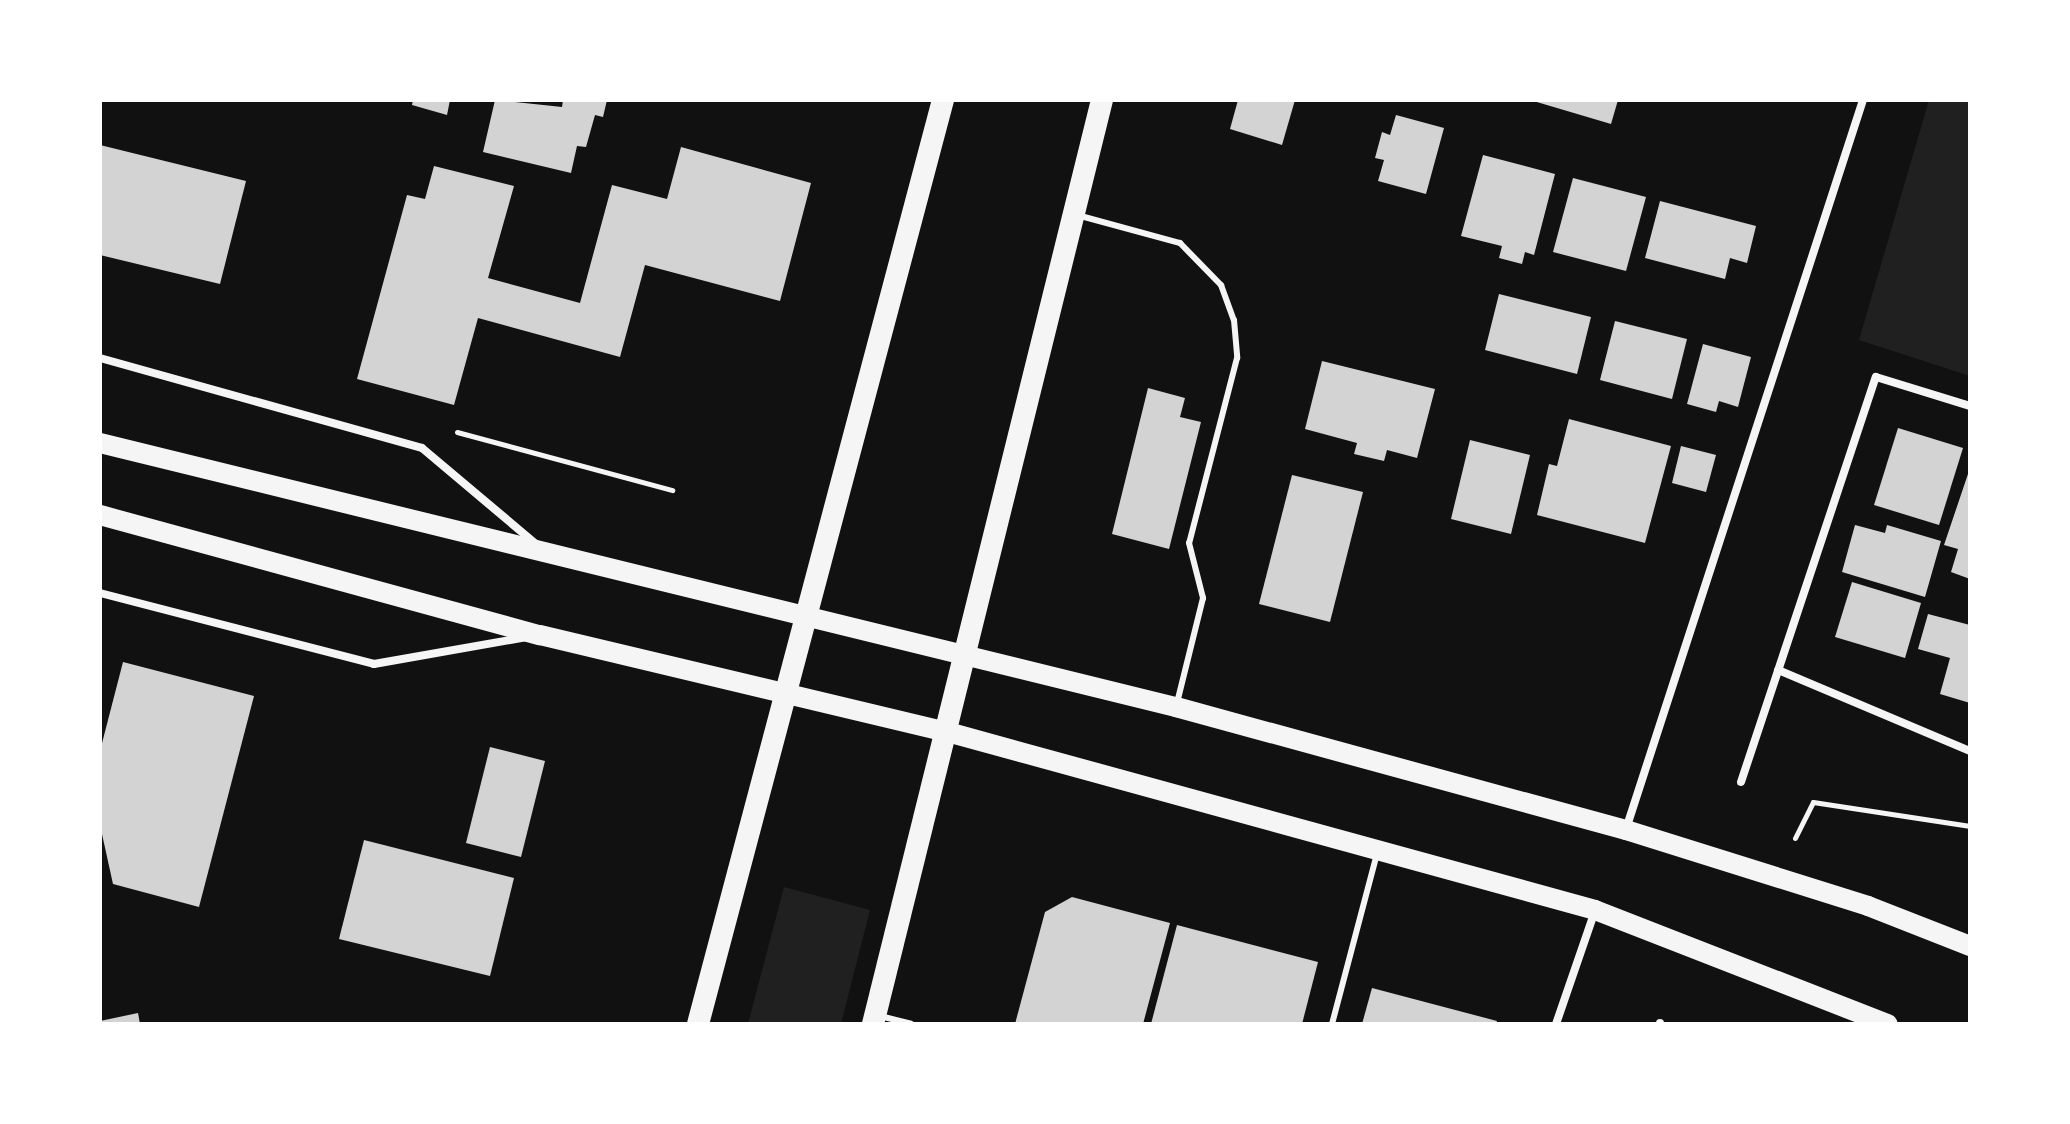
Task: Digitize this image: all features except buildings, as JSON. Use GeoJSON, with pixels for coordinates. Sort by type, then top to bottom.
{"type":"FeatureCollection","features":[{"type":"Feature","properties":{"kind":"highway"},"geometry":{"type":"LineString","coordinates":[[698,1024],[787,690],[803,616],[943,100]]}},
{"type":"Feature","properties":{"kind":"highway"},"geometry":{"type":"LineString","coordinates":[[874,1019],[1102,100]]}},
{"type":"Feature","properties":{"kind":"main road"},"geometry":{"type":"LineString","coordinates":[[100,443],[552,558],[964,652],[1176,707],[1626,830],[1868,906],[1970,946]]}},
{"type":"Feature","properties":{"kind":"main road"},"geometry":{"type":"LineString","coordinates":[[100,515],[540,635],[787,690],[944,731],[1595,910],[1888,1024]]}},
{"type":"Feature","properties":{"kind":"street"},"geometry":{"type":"LineString","coordinates":[[1626,830],[1863,100]]}},
{"type":"Feature","properties":{"kind":"street"},"geometry":{"type":"LineString","coordinates":[[100,358],[422,448],[552,558]]}},
{"type":"Feature","properties":{"kind":"street"},"geometry":{"type":"LineString","coordinates":[[1741,782],[1876,377],[1970,406]]}},
{"type":"Feature","properties":{"kind":"street"},"geometry":{"type":"LineString","coordinates":[[100,593],[374,664],[540,635]]}},
{"type":"Feature","properties":{"kind":"street"},"geometry":{"type":"LineString","coordinates":[[1778,670],[1970,751]]}},
{"type":"Feature","properties":{"kind":"street"},"geometry":{"type":"LineString","coordinates":[[1556,1024],[1595,910]]}},
{"type":"Feature","properties":{"kind":"lane"},"geometry":{"type":"LineString","coordinates":[[1075,215],[1180,243],[1221,285],[1234,320],[1237,358],[1189,543],[1203,598],[1176,707]]}},
{"type":"Feature","properties":{"kind":"lane"},"geometry":{"type":"LineString","coordinates":[[1332,1024],[1378,851]]}},
{"type":"Feature","properties":{"kind":"lane"},"geometry":{"type":"LineString","coordinates":[[874,1019],[911,1024]]}},
{"type":"Feature","properties":{"kind":"path"},"geometry":{"type":"LineString","coordinates":[[1795,838],[1813,802],[1970,826]]}},
{"type":"Feature","properties":{"kind":"shaded area"},"geometry":{"type":"Polygon","coordinates":[[[1929,100],[1970,100],[1970,376],[1859,340],[1929,100]]]}},
{"type":"Feature","properties":{"kind":"shaded area"},"geometry":{"type":"Polygon","coordinates":[[[784,887],[870,910],[841,1024],[748,1024],[784,887]]]}}]}
